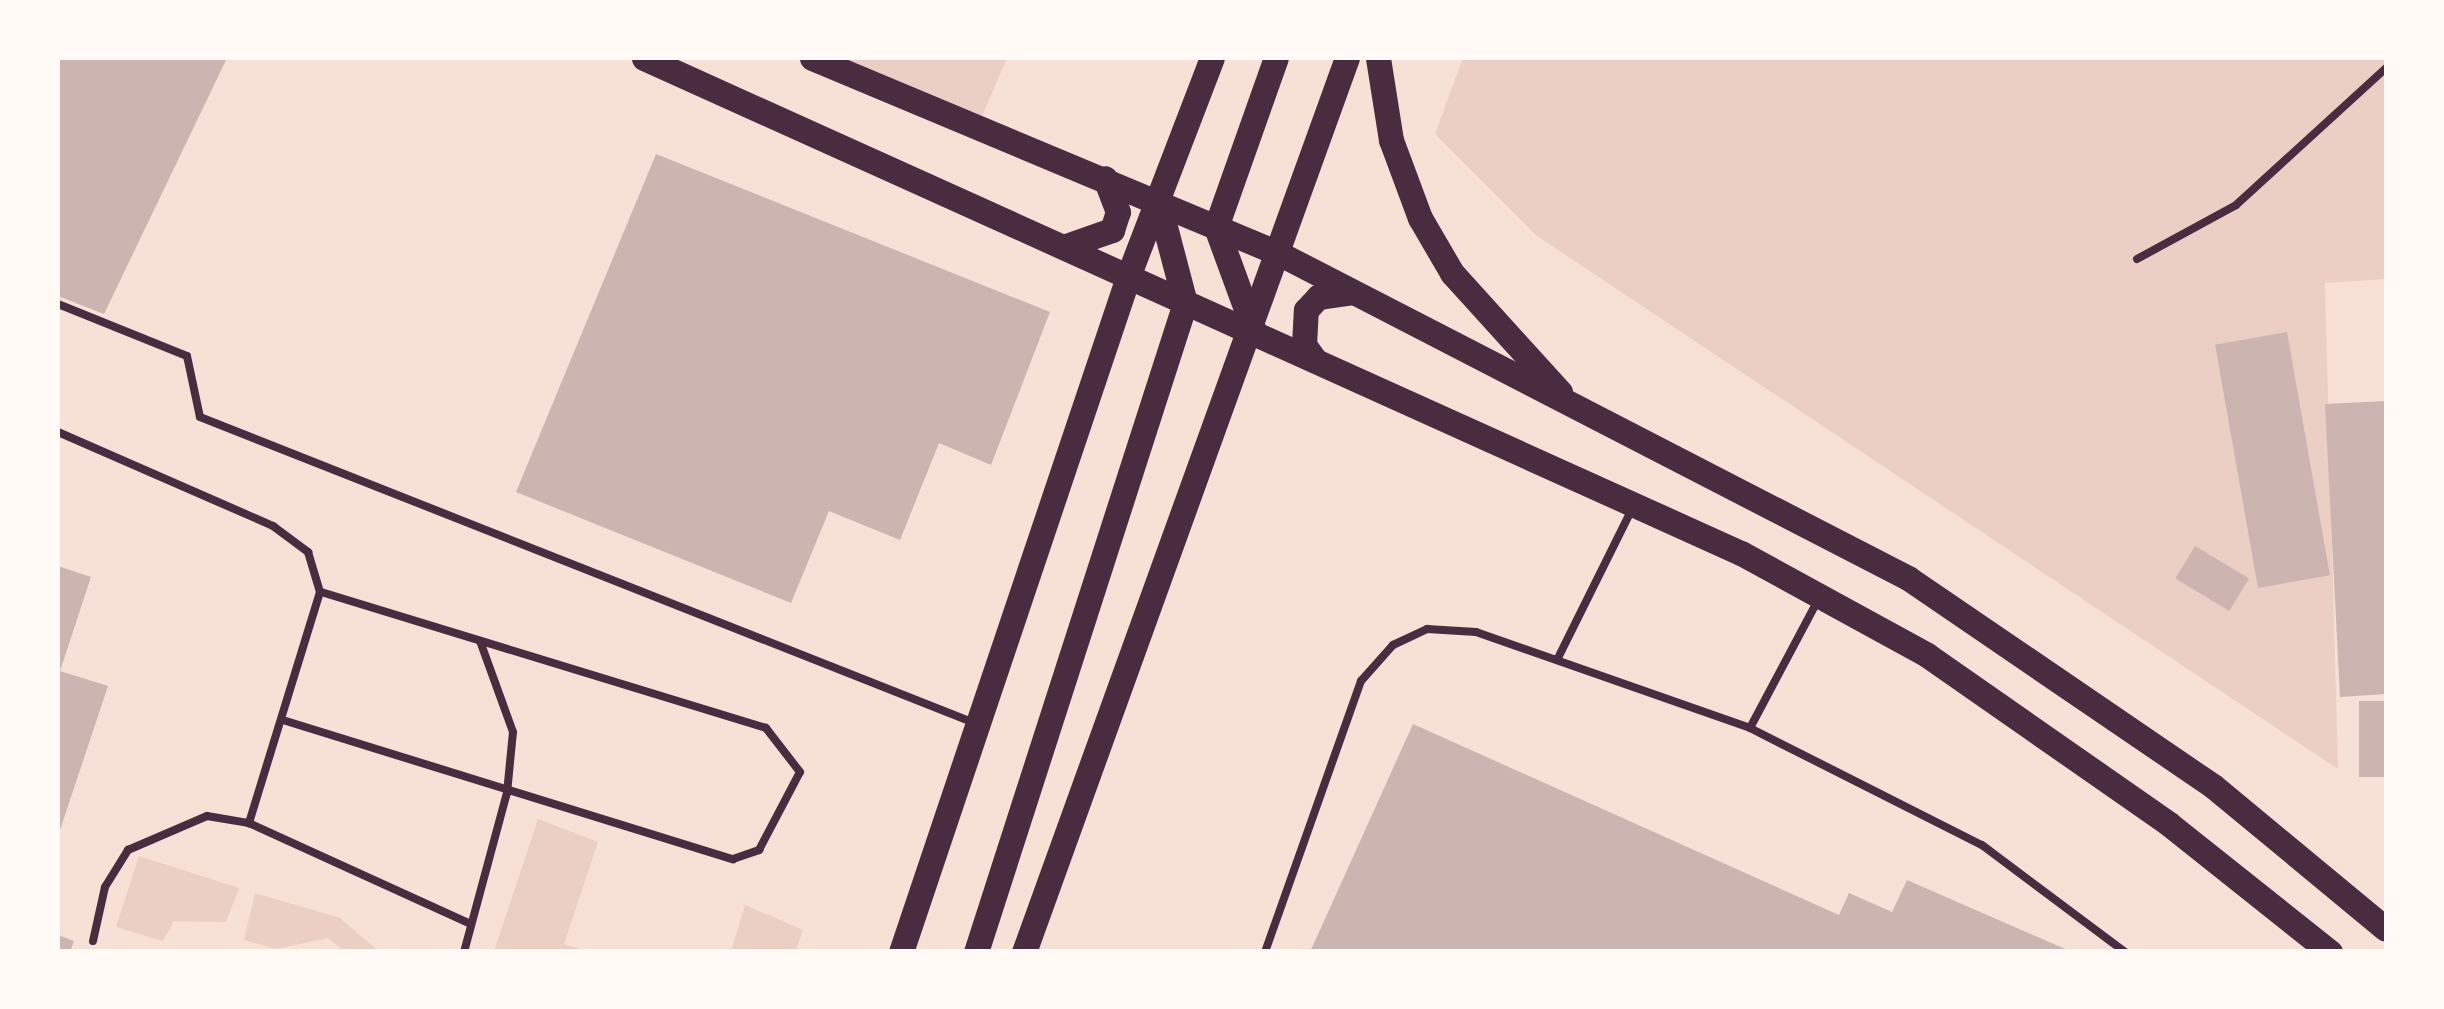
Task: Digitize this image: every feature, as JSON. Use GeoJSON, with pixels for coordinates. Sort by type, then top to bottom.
{"type":"FeatureCollection","features":[{"type":"Feature","properties":{"kind":"main road"},"geometry":{"type":"LineString","coordinates":[[644,58],[1635,503],[1820,596],[1927,655],[2169,824],[2330,952]]}},
{"type":"Feature","properties":{"kind":"main road"},"geometry":{"type":"LineString","coordinates":[[812,58],[1280,254],[1908,578],[2213,786],[2386,929]]}},
{"type":"Feature","properties":{"kind":"main road"},"geometry":{"type":"LineString","coordinates":[[902,952],[1129,274],[1212,58]]}},
{"type":"Feature","properties":{"kind":"main road"},"geometry":{"type":"LineString","coordinates":[[1254,331],[1216,227],[1276,58]]}},
{"type":"Feature","properties":{"kind":"main road"},"geometry":{"type":"LineString","coordinates":[[1024,952],[1254,331],[1347,58]]}},
{"type":"Feature","properties":{"kind":"main road"},"geometry":{"type":"LineString","coordinates":[[1378,58],[1391,140],[1420,218],[1452,273],[1574,407]]}},
{"type":"Feature","properties":{"kind":"main road"},"geometry":{"type":"LineString","coordinates":[[1062,246],[1098,242],[1112,230],[1118,212],[1104,178]]}},
{"type":"Feature","properties":{"kind":"main road"},"geometry":{"type":"LineString","coordinates":[[976,952],[1185,304],[1158,200]]}},
{"type":"Feature","properties":{"kind":"main road"},"geometry":{"type":"LineString","coordinates":[[1315,360],[1304,345],[1306,310],[1318,297],[1353,292]]}},
{"type":"Feature","properties":{"kind":"lane"},"geometry":{"type":"LineString","coordinates":[[2137,259],[2236,205],[2386,68]]}},
{"type":"Feature","properties":{"kind":"lane"},"geometry":{"type":"LineString","coordinates":[[58,304],[187,356],[200,417],[976,723]]}},
{"type":"Feature","properties":{"kind":"lane"},"geometry":{"type":"LineString","coordinates":[[58,432],[273,526],[308,552],[320,592],[286,721],[248,823]]}},
{"type":"Feature","properties":{"kind":"lane"},"geometry":{"type":"LineString","coordinates":[[1558,658],[1635,503]]}},
{"type":"Feature","properties":{"kind":"lane"},"geometry":{"type":"LineString","coordinates":[[286,721],[507,793],[734,859],[759,850],[800,772],[766,728],[320,592]]}},
{"type":"Feature","properties":{"kind":"lane"},"geometry":{"type":"LineString","coordinates":[[1750,728],[1820,596]]}},
{"type":"Feature","properties":{"kind":"lane"},"geometry":{"type":"LineString","coordinates":[[1265,952],[1341,727],[1361,681],[1393,645],[1427,628],[1476,632],[1750,728],[1982,845],[2125,952]]}},
{"type":"Feature","properties":{"kind":"lane"},"geometry":{"type":"LineString","coordinates":[[464,952],[507,793],[513,732],[480,641]]}},
{"type":"Feature","properties":{"kind":"lane"},"geometry":{"type":"LineString","coordinates":[[93,940],[106,887],[128,850],[206,816],[248,823],[471,924]]}},
{"type":"Feature","properties":{"kind":"shaded area"},"geometry":{"type":"Polygon","coordinates":[[[839,58],[1007,58],[982,116],[839,58]]]}},
{"type":"Feature","properties":{"kind":"shaded area"},"geometry":{"type":"Polygon","coordinates":[[[1463,58],[2386,58],[2386,279],[2325,283],[2338,769],[1537,236],[1435,134],[1463,58]]]}},
{"type":"Feature","properties":{"kind":"shaded area"},"geometry":{"type":"Polygon","coordinates":[[[538,819],[598,842],[564,944],[586,951],[494,951],[538,819]]]}},
{"type":"Feature","properties":{"kind":"shaded area"},"geometry":{"type":"Polygon","coordinates":[[[139,856],[239,888],[226,922],[174,921],[163,941],[116,927],[139,856]]]}},
{"type":"Feature","properties":{"kind":"shaded area"},"geometry":{"type":"Polygon","coordinates":[[[255,893],[340,918],[378,951],[344,951],[328,938],[276,949],[244,940],[255,893]]]}},
{"type":"Feature","properties":{"kind":"shaded area"},"geometry":{"type":"Polygon","coordinates":[[[745,905],[803,930],[796,951],[731,951],[745,905]]]}},
{"type":"Feature","properties":{"kind":"building"},"geometry":{"type":"Polygon","coordinates":[[[58,58],[227,58],[104,314],[58,296],[58,58]]]}},
{"type":"Feature","properties":{"kind":"building"},"geometry":{"type":"Polygon","coordinates":[[[656,154],[1050,312],[991,465],[939,443],[900,540],[829,511],[791,603],[516,492],[656,154]]]}},
{"type":"Feature","properties":{"kind":"building"},"geometry":{"type":"Polygon","coordinates":[[[2287,332],[2330,575],[2258,588],[2215,345],[2287,332]]]}},
{"type":"Feature","properties":{"kind":"building"},"geometry":{"type":"Polygon","coordinates":[[[2386,401],[2386,694],[2340,697],[2325,404],[2386,401]]]}},
{"type":"Feature","properties":{"kind":"building"},"geometry":{"type":"Polygon","coordinates":[[[2195,546],[2249,578],[2229,611],[2175,579],[2195,546]]]}},
{"type":"Feature","properties":{"kind":"building"},"geometry":{"type":"Polygon","coordinates":[[[58,566],[91,577],[60,671],[108,686],[58,836],[58,566]]]}},
{"type":"Feature","properties":{"kind":"building"},"geometry":{"type":"Polygon","coordinates":[[[2359,701],[2386,701],[2386,777],[2359,777],[2359,701]]]}},
{"type":"Feature","properties":{"kind":"building"},"geometry":{"type":"Polygon","coordinates":[[[1413,724],[1839,915],[1849,893],[1892,912],[1907,880],[2072,952],[1310,952],[1413,724]]]}},
{"type":"Feature","properties":{"kind":"building"},"geometry":{"type":"Polygon","coordinates":[[[58,935],[74,941],[70,952],[58,952],[58,935]]]}}]}
